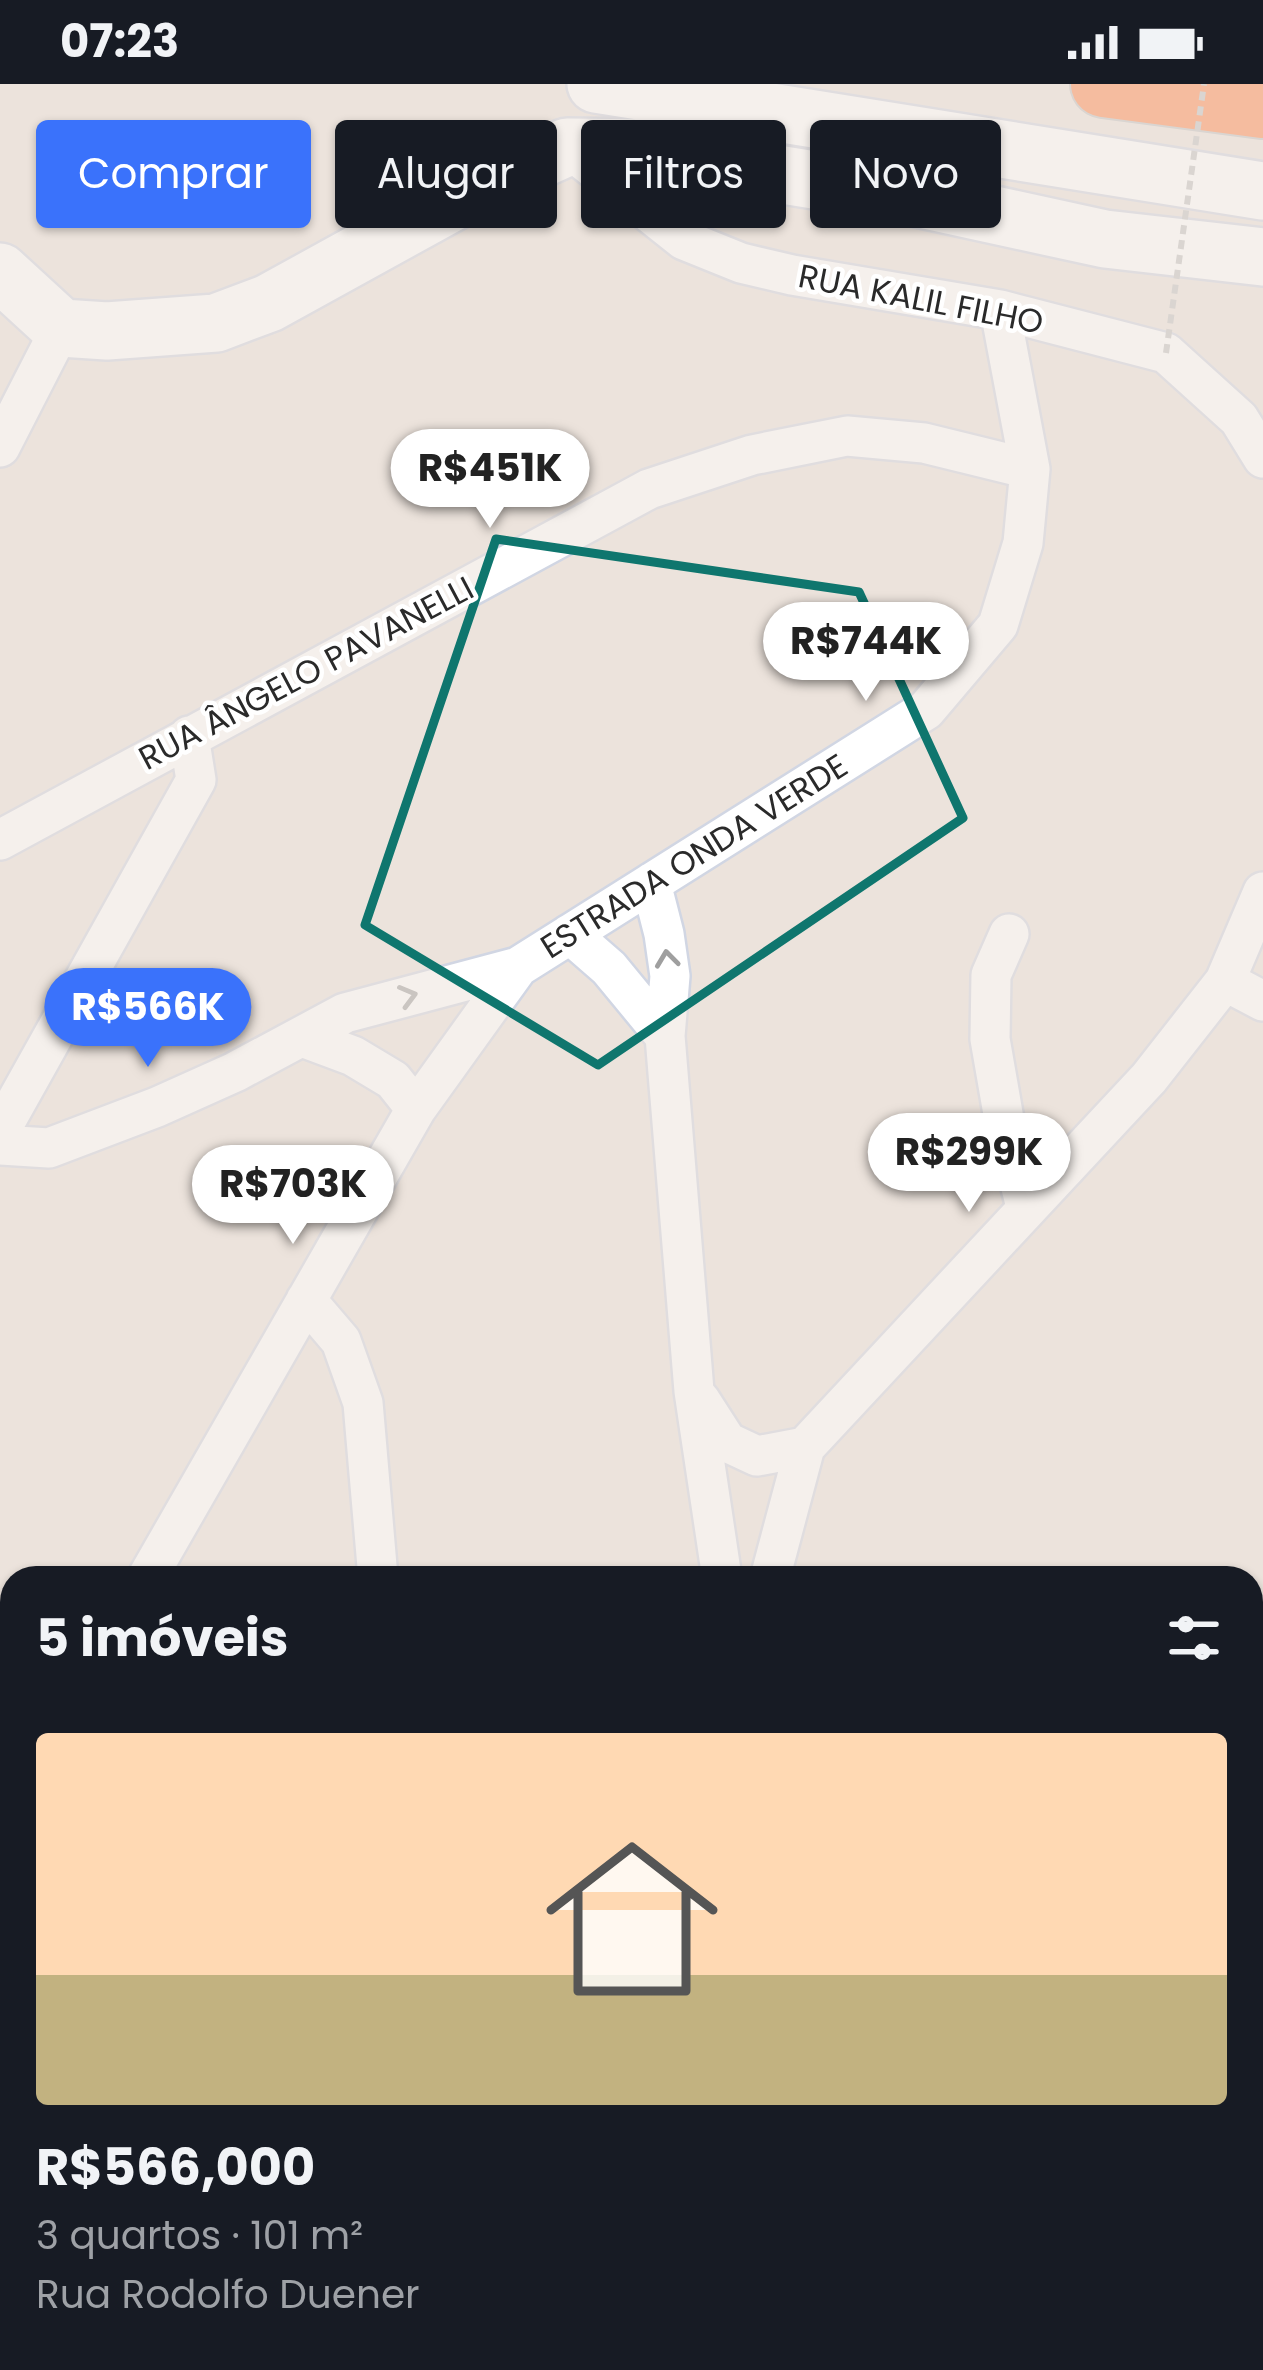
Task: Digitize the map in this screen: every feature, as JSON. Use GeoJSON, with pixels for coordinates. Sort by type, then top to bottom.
{"type":"FeatureCollection","features":[{"type":"Feature","properties":{"kind":"highway"},"geometry":{"type":"LineString","coordinates":[[1104,84],[1263,105]]}},
{"type":"Feature","properties":{"kind":"main road"},"geometry":{"type":"LineString","coordinates":[[596,84],[1263,191]]}},
{"type":"Feature","properties":{"kind":"main road"},"geometry":{"type":"LineString","coordinates":[[0,272],[61,328],[107,332],[215,323],[269,303],[485,184],[567,147],[656,148],[1105,239],[1263,257]]}},
{"type":"Feature","properties":{"kind":"street","name":"RUA KALIL FILHO"},"geometry":{"type":"LineString","coordinates":[[567,147],[684,240],[741,263],[1000,310],[1166,352],[1239,419],[1263,458]]}},
{"type":"Feature","properties":{"kind":"street","name":"ESTRADA ONDA VERDE"},"geometry":{"type":"LineString","coordinates":[[154,1566],[416,1109],[518,967],[926,710],[998,625],[1023,543],[1030,469],[1000,310]]}},
{"type":"Feature","properties":{"kind":"street"},"geometry":{"type":"LineString","coordinates":[[0,447],[61,328]]}},
{"type":"Feature","properties":{"kind":"street","name":"RUA ÂNGELO PAVANELLI"},"geometry":{"type":"LineString","coordinates":[[0,840],[649,489],[752,455],[847,436],[924,443],[1030,469]]}},
{"type":"Feature","properties":{"kind":"street"},"geometry":{"type":"LineString","coordinates":[[0,1130],[196,780],[189,736]]}},
{"type":"Feature","properties":{"kind":"street"},"geometry":{"type":"LineString","coordinates":[[651,883],[670,976],[665,1036],[694,1391],[720,1566]]}},
{"type":"Feature","properties":{"kind":"street"},"geometry":{"type":"LineString","coordinates":[[773,1566],[805,1447],[1149,1078],[1226,981],[1263,892]]}},
{"type":"Feature","properties":{"kind":"street"},"geometry":{"type":"LineString","coordinates":[[571,934],[609,968],[665,1036]]}},
{"type":"Feature","properties":{"kind":"street"},"geometry":{"type":"LineString","coordinates":[[1009,934],[991,975],[990,1039],[1026,1207]]}},
{"type":"Feature","properties":{"kind":"street"},"geometry":{"type":"LineString","coordinates":[[0,1145],[49,1148],[235,1072],[345,1013],[518,967]]}},
{"type":"Feature","properties":{"kind":"street"},"geometry":{"type":"LineString","coordinates":[[1226,981],[1263,1001]]}},
{"type":"Feature","properties":{"kind":"street"},"geometry":{"type":"LineString","coordinates":[[302,1037],[353,1056],[393,1080],[416,1109]]}},
{"type":"Feature","properties":{"kind":"street"},"geometry":{"type":"LineString","coordinates":[[306,1300],[341,1341],[363,1402],[377,1566]]}},
{"type":"Feature","properties":{"kind":"street"},"geometry":{"type":"LineString","coordinates":[[694,1391],[727,1442],[757,1456],[805,1447]]}},
{"type":"Feature","properties":{"kind":"path"},"geometry":{"type":"LineString","coordinates":[[1166,352],[1204,84]]}},
{"type":"Feature","properties":{"kind":"highlighted area"},"geometry":{"type":"Polygon","coordinates":[[[496,539],[859,592],[963,818],[598,1065],[365,925],[496,539]]]}}]}
